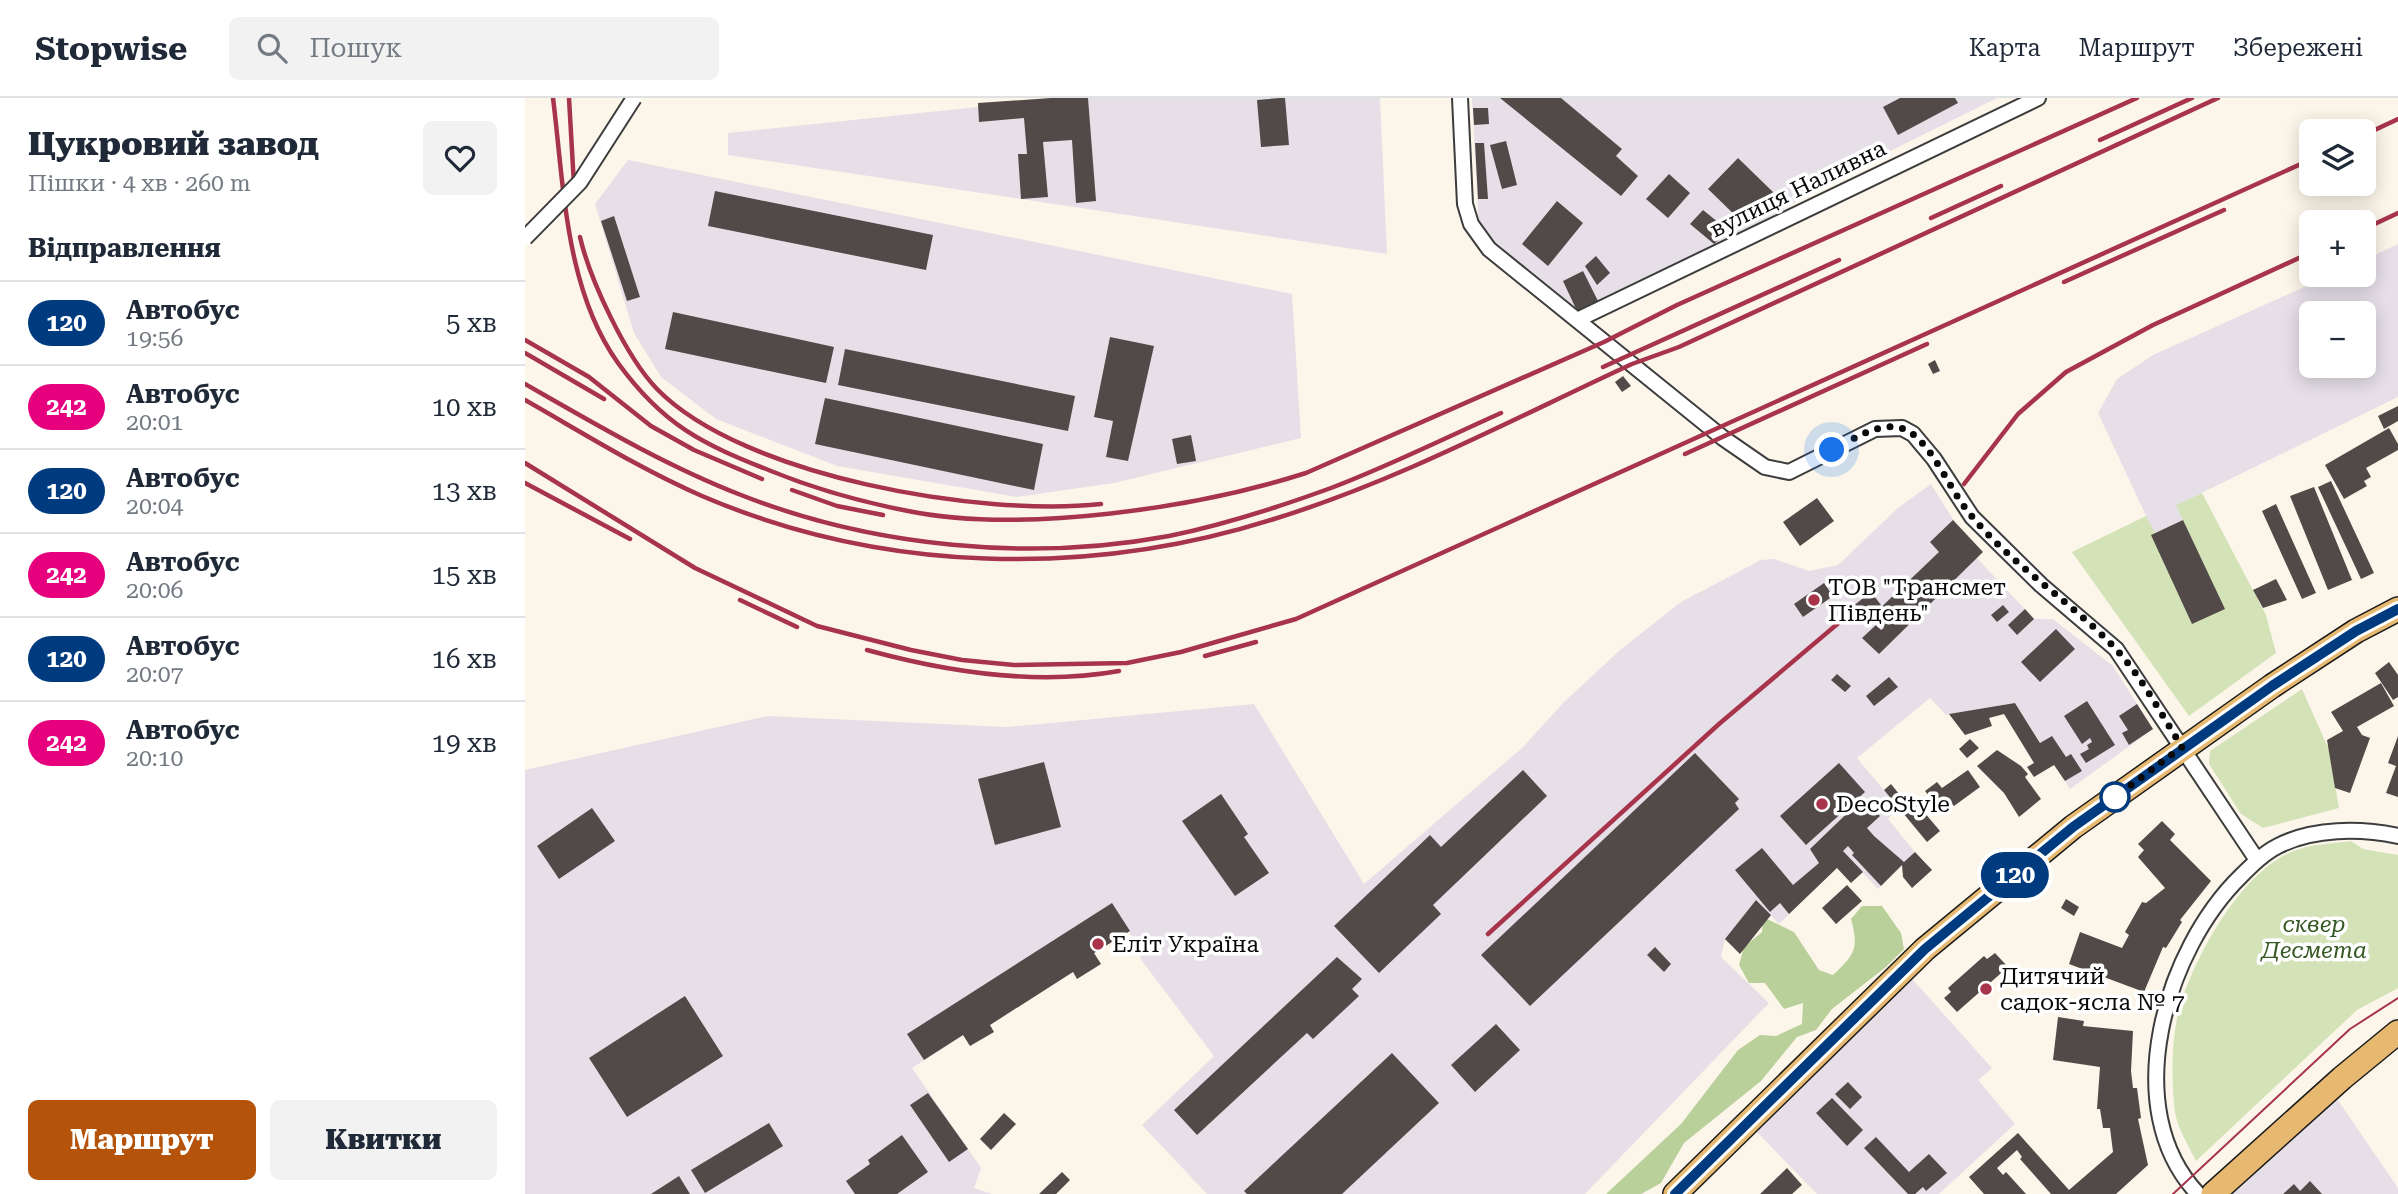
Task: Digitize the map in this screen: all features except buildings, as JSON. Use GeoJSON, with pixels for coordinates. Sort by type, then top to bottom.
{"type":"FeatureCollection","features":[{"type":"Feature","properties":{"kind":"main road"},"geometry":{"type":"LineString","coordinates":[[1675,1194],[1925,949],[2073,827],[2182,747],[2356,631],[2398,609]]}},
{"type":"Feature","properties":{"kind":"main road"},"geometry":{"type":"LineString","coordinates":[[2213,1194],[2341,1078],[2398,1032]]}},
{"type":"Feature","properties":{"kind":"street"},"geometry":{"type":"LineString","coordinates":[[525,238],[580,182],[634,98]]}},
{"type":"Feature","properties":{"kind":"street"},"geometry":{"type":"LineString","coordinates":[[1459,98],[1465,204],[1471,224],[1489,249],[1733,446],[1765,467],[1789,472],[1875,429],[1902,428],[1913,434],[1934,459],[1972,517],[2041,585],[2116,649],[2257,860]]}},
{"type":"Feature","properties":{"kind":"street","name":"вулиця Наливна"},"geometry":{"type":"LineString","coordinates":[[1577,320],[2038,98]]}},
{"type":"Feature","properties":{"kind":"street"},"geometry":{"type":"LineString","coordinates":[[2198,1194],[2177,1166],[2164,1127],[2158,1079],[2163,1016],[2179,966],[2193,936],[2218,900],[2257,860],[2290,841],[2351,831],[2398,836]]}},
{"type":"Feature","properties":{"kind":"shaded area"},"geometry":{"type":"Polygon","coordinates":[[[1064,98],[1380,98],[1387,254],[728,155],[728,133],[1064,98]]]}},
{"type":"Feature","properties":{"kind":"shaded area"},"geometry":{"type":"Polygon","coordinates":[[[1472,98],[1997,98],[1848,172],[1714,249],[1579,314],[1479,232],[1472,98]]]}},
{"type":"Feature","properties":{"kind":"shaded area"},"geometry":{"type":"Polygon","coordinates":[[[628,160],[1292,294],[1301,438],[1114,483],[1017,497],[837,466],[716,419],[661,377],[634,333],[595,204],[628,160]]]}},
{"type":"Feature","properties":{"kind":"shaded area"},"geometry":{"type":"Polygon","coordinates":[[[2398,244],[2398,397],[2177,505],[2183,520],[2154,533],[2098,413],[2117,379],[2153,355],[2304,287],[2376,287],[2376,254],[2398,244]]]}},
{"type":"Feature","properties":{"kind":"shaded area"},"geometry":{"type":"Polygon","coordinates":[[[1931,484],[1977,558],[2034,619],[2053,619],[2113,666],[2153,729],[2070,789],[2015,703],[1946,715],[1930,698],[1857,758],[1898,807],[1888,819],[1915,852],[1878,889],[1848,857],[1779,924],[1756,900],[1725,939],[1721,957],[1769,1003],[1585,1194],[1207,1194],[1142,1125],[1214,1056],[1142,961],[1129,931],[912,1068],[981,1168],[974,1188],[992,1194],[525,1194],[525,770],[767,716],[1007,727],[1254,704],[1364,884],[1523,747],[1563,703],[1620,650],[1681,602],[1761,560],[1774,559],[1809,571],[1838,565],[1899,507],[1931,484]]]}},
{"type":"Feature","properties":{"kind":"shaded area"},"geometry":{"type":"Polygon","coordinates":[[[1905,971],[1992,1068],[1978,1080],[2015,1124],[1939,1194],[1817,1194],[1753,1128],[1905,971]]]}},
{"type":"Feature","properties":{"kind":"shaded area"},"geometry":{"type":"Polygon","coordinates":[[[2333,1093],[2398,1188],[2398,1194],[2219,1194],[2333,1093]]]}},
{"type":"Feature","properties":{"kind":"green space"},"geometry":{"type":"Polygon","coordinates":[[[2202,493],[2266,615],[2276,653],[2189,716],[2072,552],[2146,516],[2155,533],[2183,520],[2176,505],[2202,493]]]}},
{"type":"Feature","properties":{"kind":"green space"},"geometry":{"type":"Polygon","coordinates":[[[2302,689],[2329,750],[2339,808],[2263,828],[2241,814],[2209,764],[2210,751],[2302,689]]]}},
{"type":"Feature","properties":{"kind":"green space","name":"сквер Десмета"},"geometry":{"type":"Polygon","coordinates":[[[2351,841],[2363,849],[2398,855],[2398,988],[2357,1010],[2196,1161],[2176,1118],[2172,1072],[2177,1018],[2196,964],[2236,898],[2271,864],[2304,848],[2351,841]]]}},
{"type":"Feature","properties":{"kind":"green space"},"geometry":{"type":"Polygon","coordinates":[[[1862,906],[1882,906],[1901,933],[1904,949],[1886,967],[1832,1009],[1816,1030],[1797,1037],[1761,1081],[1684,1143],[1661,1183],[1641,1194],[1606,1194],[1681,1124],[1738,1050],[1760,1035],[1776,1036],[1802,1024],[1803,1003],[1784,1009],[1765,983],[1749,983],[1739,965],[1744,947],[1762,932],[1763,917],[1794,932],[1819,970],[1833,975],[1853,950],[1855,937],[1851,919],[1862,906]]]}},
{"type":"Feature","properties":{"kind":"tram line"},"geometry":{"type":"LineString","coordinates":[[2173,1194],[2350,1029],[2398,998]]}},
{"type":"Feature","properties":{"kind":"railway"},"geometry":{"type":"LineString","coordinates":[[553,98],[564,201],[577,270],[587,303],[600,334],[618,363],[651,402],[685,430],[704,441],[805,484],[908,511],[1003,520],[1108,514],[1162,506],[1262,486],[1306,473],[1604,342],[1677,305],[2137,98]]}},
{"type":"Feature","properties":{"kind":"railway"},"geometry":{"type":"LineString","coordinates":[[569,98],[574,185]]}},
{"type":"Feature","properties":{"kind":"railway"},"geometry":{"type":"LineString","coordinates":[[2100,140],[2192,98]]}},
{"type":"Feature","properties":{"kind":"railway"},"geometry":{"type":"LineString","coordinates":[[525,400],[634,462],[702,496],[771,522],[841,540],[913,553],[986,559],[1059,558],[1131,551],[1203,538],[1274,519],[1366,486],[1456,448],[1632,364],[1679,347],[2218,98]]}},
{"type":"Feature","properties":{"kind":"railway"},"geometry":{"type":"LineString","coordinates":[[2376,129],[2398,119]]}},
{"type":"Feature","properties":{"kind":"railway"},"geometry":{"type":"LineString","coordinates":[[525,463],[695,568],[817,626],[962,660],[1014,665],[1127,663],[1181,652],[1296,619],[2299,165]]}},
{"type":"Feature","properties":{"kind":"railway"},"geometry":{"type":"LineString","coordinates":[[1931,218],[2001,186]]}},
{"type":"Feature","properties":{"kind":"railway"},"geometry":{"type":"LineString","coordinates":[[2064,282],[2224,210]]}},
{"type":"Feature","properties":{"kind":"railway"},"geometry":{"type":"LineString","coordinates":[[2376,223],[2398,213]]}},
{"type":"Feature","properties":{"kind":"railway"},"geometry":{"type":"LineString","coordinates":[[580,237],[601,296],[633,358],[645,375],[657,389],[696,420],[746,446],[804,467],[866,484],[930,497],[993,504],[1101,504]]}},
{"type":"Feature","properties":{"kind":"railway"},"geometry":{"type":"LineString","coordinates":[[1964,484],[2018,414],[2066,372],[2153,325],[2299,258]]}},
{"type":"Feature","properties":{"kind":"railway"},"geometry":{"type":"LineString","coordinates":[[1603,367],[1839,260]]}},
{"type":"Feature","properties":{"kind":"railway"},"geometry":{"type":"LineString","coordinates":[[525,340],[589,377],[651,426],[694,450],[762,479]]}},
{"type":"Feature","properties":{"kind":"railway"},"geometry":{"type":"LineString","coordinates":[[1685,454],[1927,344]]}},
{"type":"Feature","properties":{"kind":"railway"},"geometry":{"type":"LineString","coordinates":[[525,353],[604,399]]}},
{"type":"Feature","properties":{"kind":"railway"},"geometry":{"type":"LineString","coordinates":[[525,384],[685,471],[792,513],[898,538],[1007,548],[1116,544],[1169,536],[1230,521],[1331,488],[1501,413]]}},
{"type":"Feature","properties":{"kind":"railway"},"geometry":{"type":"LineString","coordinates":[[525,483],[630,539]]}},
{"type":"Feature","properties":{"kind":"railway"},"geometry":{"type":"LineString","coordinates":[[792,490],[837,506],[883,515]]}},
{"type":"Feature","properties":{"kind":"railway"},"geometry":{"type":"LineString","coordinates":[[740,600],[797,627]]}},
{"type":"Feature","properties":{"kind":"railway"},"geometry":{"type":"LineString","coordinates":[[1488,934],[1719,724],[1848,615]]}},
{"type":"Feature","properties":{"kind":"railway"},"geometry":{"type":"LineString","coordinates":[[1205,656],[1256,642]]}},
{"type":"Feature","properties":{"kind":"railway"},"geometry":{"type":"LineString","coordinates":[[867,650],[928,665],[1024,677],[1119,671]]}},
{"type":"Feature","properties":{"kind":"bus line","name":"120"},"geometry":{"type":"LineString","coordinates":[[1675,1194],[1925,949],[2073,827],[2182,747],[2272,686],[2356,631],[2398,609]]}},
{"type":"Feature","properties":{"kind":"place","name":"ТОВ \"Трансмет Південь\""},"geometry":{"type":"Point","coordinates":[1814,600]}},
{"type":"Feature","properties":{"kind":"place","name":"DecoStyle"},"geometry":{"type":"Point","coordinates":[1822,804]}},
{"type":"Feature","properties":{"kind":"place","name":"Еліт Україна"},"geometry":{"type":"Point","coordinates":[1098,944]}},
{"type":"Feature","properties":{"kind":"place","name":"Дитячий садок-ясла № 7"},"geometry":{"type":"Point","coordinates":[1986,989]}},
{"type":"Feature","properties":{"kind":"route"},"geometry":{"type":"LineString","coordinates":[[1832,450],[1875,429],[1902,428],[1913,434],[1934,459],[1949,486],[1972,517],[2041,585],[2116,649],[2182,747],[2115,797]]}}]}
